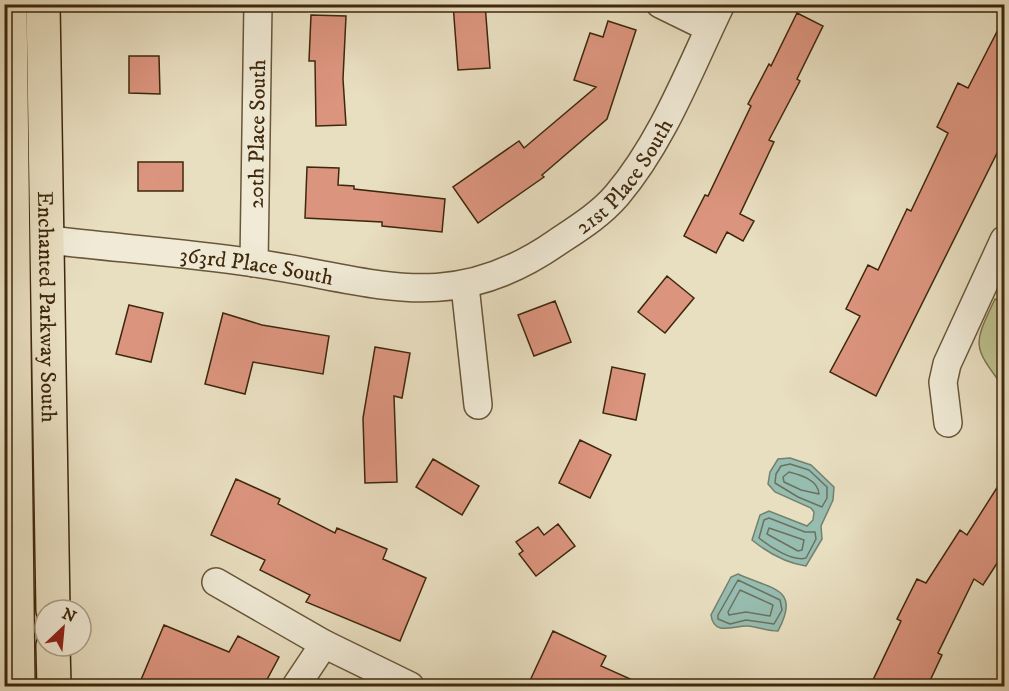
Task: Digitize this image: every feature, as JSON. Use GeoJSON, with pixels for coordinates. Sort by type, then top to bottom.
{"type":"FeatureCollection","features":[{"type":"Feature","properties":{"kind":"main road","name":"Enchanted Parkway South"},"geometry":{"type":"LineString","coordinates":[[10,4],[18,687]]}},
{"type":"Feature","properties":{"kind":"main road","name":"Enchanted Parkway South"},"geometry":{"type":"LineString","coordinates":[[43,4],[53,598]]}},
{"type":"Feature","properties":{"kind":"main road"},"geometry":{"type":"LineString","coordinates":[[11,83],[25,99],[26,206],[31,228],[48,240]]}},
{"type":"Feature","properties":{"kind":"main road"},"geometry":{"type":"LineString","coordinates":[[53,658],[54,687]]}},
{"type":"Feature","properties":{"kind":"street","name":"20th Place South"},"geometry":{"type":"LineString","coordinates":[[254,263],[258,4]]}},
{"type":"Feature","properties":{"kind":"street"},"geometry":{"type":"LineString","coordinates":[[660,4],[709,28]]}},
{"type":"Feature","properties":{"kind":"street","name":"21st Place South"},"geometry":{"type":"LineString","coordinates":[[465,286],[509,272],[536,257],[591,219],[615,197],[657,133],[721,4]]}},
{"type":"Feature","properties":{"kind":"street","name":"363rd Place South"},"geometry":{"type":"LineString","coordinates":[[48,240],[254,263],[392,286],[433,289],[465,286]]}},
{"type":"Feature","properties":{"kind":"street"},"geometry":{"type":"LineString","coordinates":[[948,423],[943,382],[947,364],[1005,240]]}},
{"type":"Feature","properties":{"kind":"street"},"geometry":{"type":"LineString","coordinates":[[465,286],[478,405]]}},
{"type":"Feature","properties":{"kind":"street"},"geometry":{"type":"LineString","coordinates":[[216,582],[324,644],[410,687]]}},
{"type":"Feature","properties":{"kind":"street"},"geometry":{"type":"LineString","coordinates":[[296,687],[324,644]]}},
{"type":"Feature","properties":{"kind":"green space"},"geometry":{"type":"Polygon","coordinates":[[[995,299],[1004,303],[1004,388],[986,363],[979,346],[982,327],[995,299]]]}},
{"type":"Feature","properties":{"kind":"water"},"geometry":{"type":"Polygon","coordinates":[[[790,458],[811,465],[834,487],[833,500],[821,526],[822,539],[806,566],[778,557],[752,540],[760,515],[769,511],[807,526],[813,520],[814,512],[811,508],[775,492],[768,484],[770,472],[778,459],[790,458]]]}},
{"type":"Feature","properties":{"kind":"water"},"geometry":{"type":"Polygon","coordinates":[[[738,574],[780,592],[785,598],[784,617],[778,631],[748,626],[720,628],[713,622],[711,615],[731,577],[738,574]]]}},
{"type":"Feature","properties":{"kind":"building"},"geometry":{"type":"Polygon","coordinates":[[[453,4],[485,4],[490,68],[458,70],[453,4]]]}},
{"type":"Feature","properties":{"kind":"building"},"geometry":{"type":"Polygon","coordinates":[[[797,13],[823,26],[797,79],[800,81],[769,140],[774,142],[740,214],[754,221],[743,241],[727,232],[716,253],[684,236],[705,195],[708,196],[751,106],[748,104],[769,64],[771,66],[797,13]]]}},
{"type":"Feature","properties":{"kind":"building"},"geometry":{"type":"Polygon","coordinates":[[[311,15],[346,16],[343,79],[346,125],[316,126],[315,61],[309,61],[311,15]]]}},
{"type":"Feature","properties":{"kind":"building"},"geometry":{"type":"Polygon","coordinates":[[[1005,16],[1005,137],[876,396],[830,372],[860,316],[846,309],[868,265],[878,270],[907,209],[911,211],[948,133],[937,127],[958,83],[968,88],[1005,16]]]}},
{"type":"Feature","properties":{"kind":"building"},"geometry":{"type":"Polygon","coordinates":[[[608,21],[636,30],[607,119],[542,175],[544,177],[478,223],[453,187],[519,141],[524,148],[596,87],[574,80],[590,33],[603,37],[608,21]]]}},
{"type":"Feature","properties":{"kind":"building"},"geometry":{"type":"Polygon","coordinates":[[[129,56],[159,56],[160,94],[129,93],[129,56]]]}},
{"type":"Feature","properties":{"kind":"building"},"geometry":{"type":"Polygon","coordinates":[[[138,162],[183,162],[183,191],[138,191],[138,162]]]}},
{"type":"Feature","properties":{"kind":"building"},"geometry":{"type":"Polygon","coordinates":[[[307,167],[339,168],[338,185],[354,186],[354,189],[445,199],[442,232],[382,226],[382,222],[305,218],[307,167]]]}},
{"type":"Feature","properties":{"kind":"building"},"geometry":{"type":"Polygon","coordinates":[[[667,276],[694,298],[665,333],[638,312],[667,276]]]}},
{"type":"Feature","properties":{"kind":"building"},"geometry":{"type":"Polygon","coordinates":[[[555,301],[571,342],[534,356],[518,315],[555,301]]]}},
{"type":"Feature","properties":{"kind":"building"},"geometry":{"type":"Polygon","coordinates":[[[129,305],[163,313],[151,362],[116,354],[129,305]]]}},
{"type":"Feature","properties":{"kind":"building"},"geometry":{"type":"Polygon","coordinates":[[[223,313],[262,325],[329,336],[323,374],[253,362],[245,394],[205,384],[223,313]]]}},
{"type":"Feature","properties":{"kind":"building"},"geometry":{"type":"Polygon","coordinates":[[[375,347],[410,353],[402,398],[394,396],[397,482],[365,483],[363,418],[375,347]]]}},
{"type":"Feature","properties":{"kind":"building"},"geometry":{"type":"Polygon","coordinates":[[[612,367],[645,374],[636,420],[603,413],[612,367]]]}},
{"type":"Feature","properties":{"kind":"building"},"geometry":{"type":"Polygon","coordinates":[[[580,440],[611,455],[590,498],[559,483],[580,440]]]}},
{"type":"Feature","properties":{"kind":"building"},"geometry":{"type":"Polygon","coordinates":[[[433,459],[479,486],[462,515],[416,487],[433,459]]]}},
{"type":"Feature","properties":{"kind":"building"},"geometry":{"type":"Polygon","coordinates":[[[1005,475],[1005,551],[983,585],[974,579],[938,653],[942,655],[927,687],[887,687],[873,680],[901,621],[897,619],[917,579],[926,583],[960,530],[967,535],[1005,475]]]}},
{"type":"Feature","properties":{"kind":"building"},"geometry":{"type":"Polygon","coordinates":[[[236,479],[280,499],[278,504],[335,533],[337,528],[387,549],[383,559],[426,578],[400,641],[306,602],[310,595],[260,570],[265,560],[211,535],[236,479]]]}},
{"type":"Feature","properties":{"kind":"building"},"geometry":{"type":"Polygon","coordinates":[[[558,524],[575,546],[536,576],[519,554],[523,551],[516,542],[538,527],[544,535],[558,524]]]}},
{"type":"Feature","properties":{"kind":"building"},"geometry":{"type":"Polygon","coordinates":[[[164,625],[229,652],[238,636],[279,657],[263,687],[138,687],[164,625]]]}},
{"type":"Feature","properties":{"kind":"building"},"geometry":{"type":"Polygon","coordinates":[[[553,631],[606,656],[601,666],[648,687],[527,687],[553,631]]]}}]}
